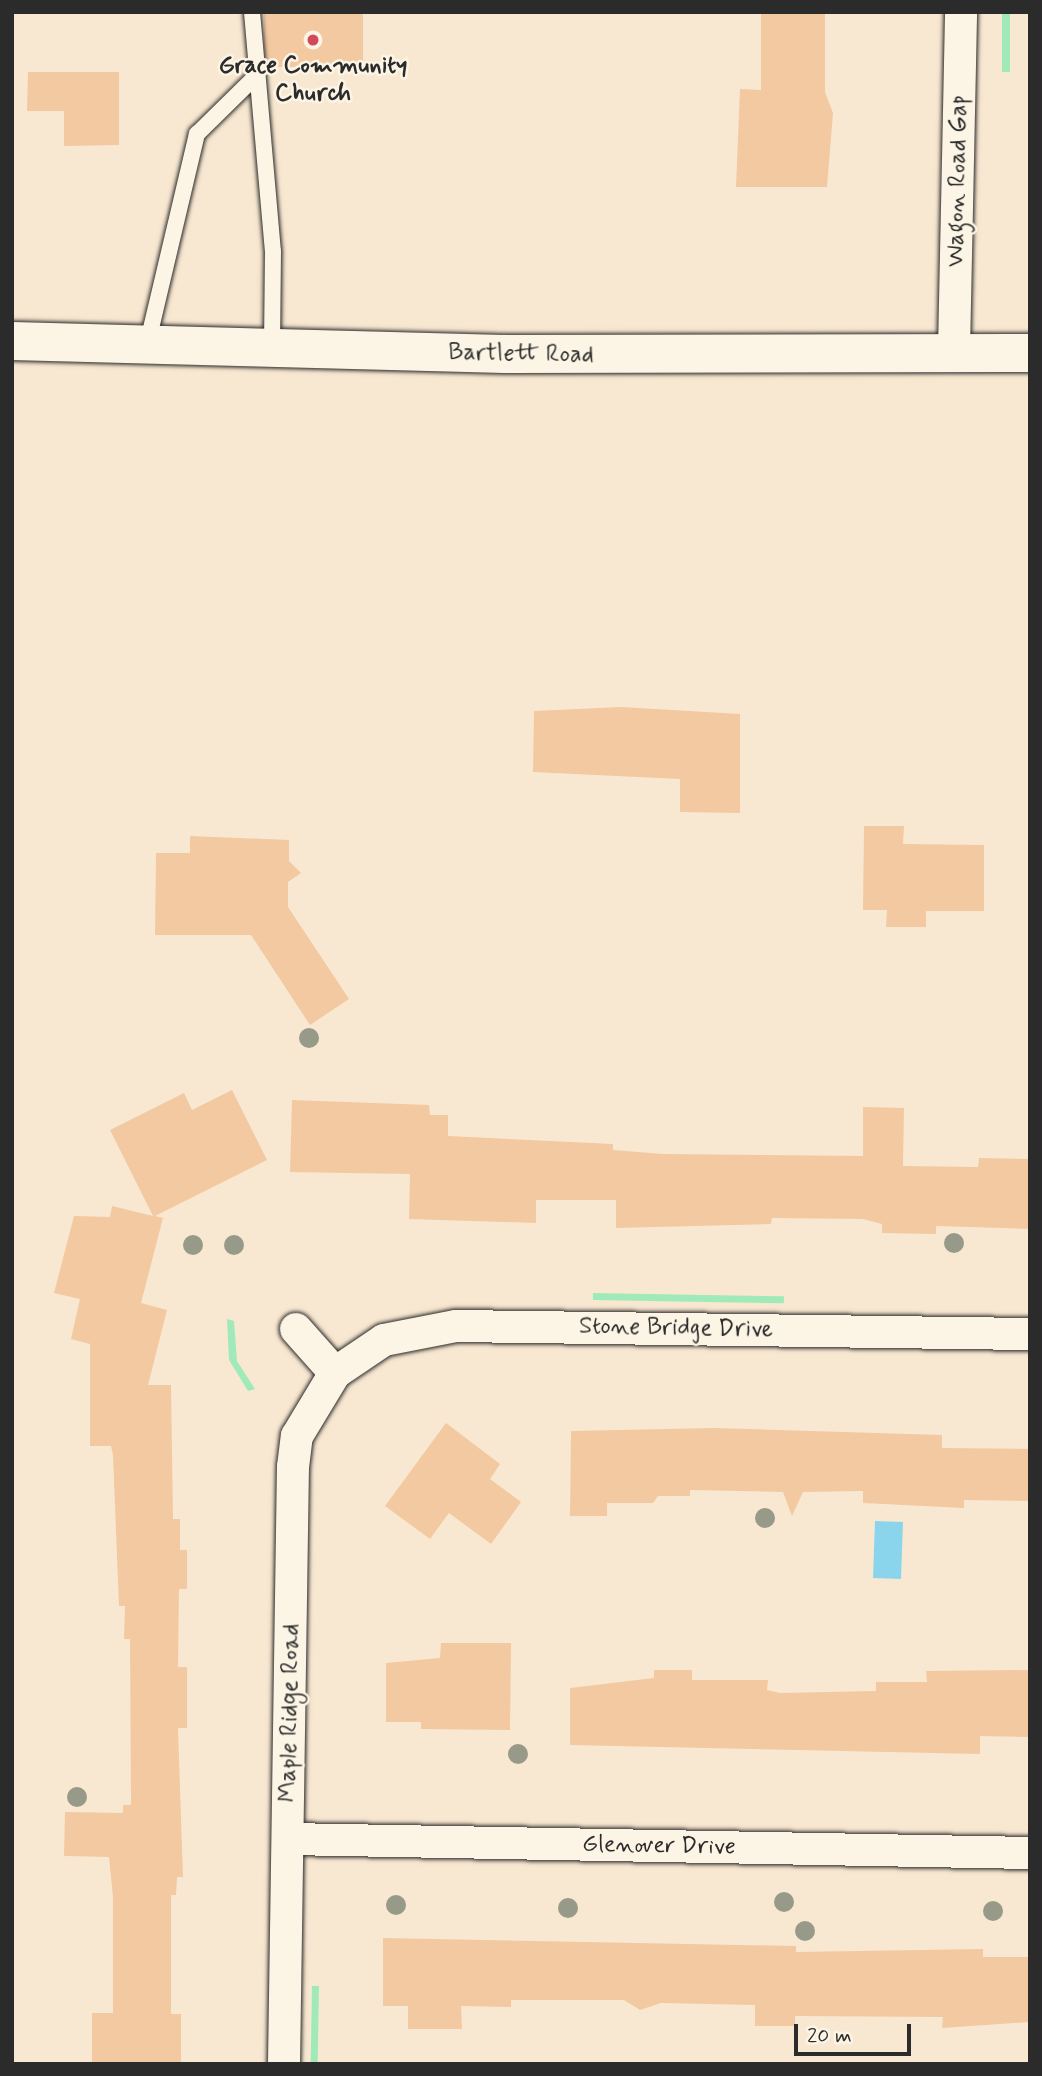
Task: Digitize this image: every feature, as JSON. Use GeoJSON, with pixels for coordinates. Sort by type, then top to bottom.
{"type":"FeatureCollection","features":[{"type":"Feature","properties":{"kind":"main road","name":"Bartlett Road"},"geometry":{"type":"LineString","coordinates":[[12,341],[148,341],[272,351],[719,356],[954,350],[1030,353]]}},
{"type":"Feature","properties":{"kind":"street","name":"Wagon Road Gap"},"geometry":{"type":"LineString","coordinates":[[954,350],[961,12]]}},
{"type":"Feature","properties":{"kind":"street","name":"Stone Bridge Drive"},"geometry":{"type":"LineString","coordinates":[[335,1373],[384,1340],[456,1326],[1030,1334]]}},
{"type":"Feature","properties":{"kind":"street"},"geometry":{"type":"LineString","coordinates":[[296,1329],[335,1373]]}},
{"type":"Feature","properties":{"kind":"street","name":"Maple Ridge Road"},"geometry":{"type":"LineString","coordinates":[[284,2064],[293,1467],[302,1425],[335,1373]]}},
{"type":"Feature","properties":{"kind":"street","name":"Glenover Drive"},"geometry":{"type":"LineString","coordinates":[[288,1839],[1030,1853]]}},
{"type":"Feature","properties":{"kind":"lane"},"geometry":{"type":"LineString","coordinates":[[252,12],[255,77],[274,251],[272,351]]}},
{"type":"Feature","properties":{"kind":"lane"},"geometry":{"type":"LineString","coordinates":[[148,341],[197,134],[255,77]]}},
{"type":"Feature","properties":{"kind":"green space"},"geometry":{"type":"Polygon","coordinates":[[[1002,12],[1010,12],[1010,72],[1002,72],[1002,12]]]}},
{"type":"Feature","properties":{"kind":"green space"},"geometry":{"type":"Polygon","coordinates":[[[593,1293],[784,1296],[784,1303],[593,1300],[593,1293]]]}},
{"type":"Feature","properties":{"kind":"green space"},"geometry":{"type":"Polygon","coordinates":[[[227,1319],[234,1321],[237,1361],[255,1389],[248,1391],[229,1360],[227,1319]]]}},
{"type":"Feature","properties":{"kind":"green space"},"geometry":{"type":"Polygon","coordinates":[[[312,1986],[319,1986],[318,2064],[311,2064],[312,1986]]]}},
{"type":"Feature","properties":{"kind":"water"},"geometry":{"type":"Polygon","coordinates":[[[875,1521],[903,1522],[901,1579],[873,1578],[875,1521]]]}},
{"type":"Feature","properties":{"kind":"building","name":"Grace Community Church"},"geometry":{"type":"Polygon","coordinates":[[[264,12],[363,12],[363,67],[264,67],[264,12]]]}},
{"type":"Feature","properties":{"kind":"building"},"geometry":{"type":"Polygon","coordinates":[[[761,12],[825,12],[825,92],[833,113],[827,187],[736,187],[740,89],[761,90],[761,12]]]}},
{"type":"Feature","properties":{"kind":"building"},"geometry":{"type":"Polygon","coordinates":[[[28,72],[119,72],[119,145],[64,146],[64,111],[27,111],[28,72]]]}},
{"type":"Feature","properties":{"kind":"building"},"geometry":{"type":"Polygon","coordinates":[[[621,707],[740,714],[740,813],[680,812],[680,779],[533,772],[534,711],[621,707]]]}},
{"type":"Feature","properties":{"kind":"building"},"geometry":{"type":"Polygon","coordinates":[[[864,826],[904,826],[903,844],[984,845],[984,911],[926,911],[926,927],[886,927],[887,910],[863,910],[864,826]]]}},
{"type":"Feature","properties":{"kind":"building"},"geometry":{"type":"Polygon","coordinates":[[[190,836],[289,840],[289,861],[301,873],[288,882],[288,907],[349,999],[310,1025],[251,935],[155,935],[156,853],[190,853],[190,836]]]}},
{"type":"Feature","properties":{"kind":"building"},"geometry":{"type":"Polygon","coordinates":[[[232,1090],[267,1160],[155,1216],[163,1218],[141,1303],[167,1310],[148,1385],[171,1385],[173,1519],[180,1519],[180,1550],[187,1550],[187,1589],[179,1589],[178,1667],[187,1667],[187,1728],[178,1728],[183,1877],[177,1877],[176,1895],[171,1895],[171,2014],[181,2014],[181,2064],[92,2064],[92,2013],[113,2013],[113,1897],[109,1857],[64,1856],[65,1812],[123,1813],[123,1805],[131,1805],[130,1639],[124,1639],[125,1606],[119,1606],[113,1455],[111,1446],[90,1446],[90,1344],[71,1339],[80,1299],[54,1293],[74,1216],[110,1217],[112,1206],[153,1216],[110,1130],[184,1093],[192,1110],[232,1090]]]}},
{"type":"Feature","properties":{"kind":"building"},"geometry":{"type":"Polygon","coordinates":[[[292,1100],[429,1105],[430,1115],[448,1115],[448,1136],[613,1144],[613,1150],[663,1154],[863,1156],[863,1107],[904,1108],[903,1166],[978,1167],[979,1158],[1030,1159],[1030,1229],[936,1226],[936,1234],[882,1233],[882,1224],[863,1219],[772,1218],[771,1224],[616,1228],[616,1200],[536,1200],[536,1223],[409,1219],[410,1174],[290,1172],[292,1100]]]}},
{"type":"Feature","properties":{"kind":"building"},"geometry":{"type":"Polygon","coordinates":[[[446,1423],[500,1464],[490,1479],[521,1502],[491,1544],[449,1513],[430,1539],[385,1506],[446,1423]]]}},
{"type":"Feature","properties":{"kind":"building"},"geometry":{"type":"Polygon","coordinates":[[[714,1428],[942,1435],[942,1448],[1030,1449],[1030,1501],[964,1500],[964,1508],[863,1503],[863,1491],[803,1492],[792,1516],[783,1492],[690,1490],[690,1496],[658,1496],[653,1503],[607,1503],[607,1516],[570,1516],[571,1431],[714,1428]]]}},
{"type":"Feature","properties":{"kind":"building"},"geometry":{"type":"Polygon","coordinates":[[[441,1643],[511,1643],[510,1730],[421,1729],[421,1722],[386,1722],[386,1663],[440,1658],[441,1643]]]}},
{"type":"Feature","properties":{"kind":"building"},"geometry":{"type":"Polygon","coordinates":[[[654,1670],[692,1670],[692,1680],[768,1680],[767,1690],[780,1693],[876,1691],[876,1682],[927,1682],[926,1671],[1029,1670],[1030,1737],[980,1736],[980,1754],[570,1745],[570,1688],[654,1678],[654,1670]]]}},
{"type":"Feature","properties":{"kind":"building"},"geometry":{"type":"Polygon","coordinates":[[[383,1938],[796,1946],[796,1952],[983,1949],[983,1957],[1030,1957],[1030,2022],[942,2028],[943,2017],[795,2016],[795,2026],[755,2026],[755,2005],[661,2003],[640,2010],[624,2000],[511,2000],[511,2007],[461,2006],[462,2029],[408,2029],[408,2006],[383,2006],[383,1938]]]}},
{"type":"Feature","properties":{"kind":"place","name":"Grace Community Church"},"geometry":{"type":"Point","coordinates":[313,40]}}]}
